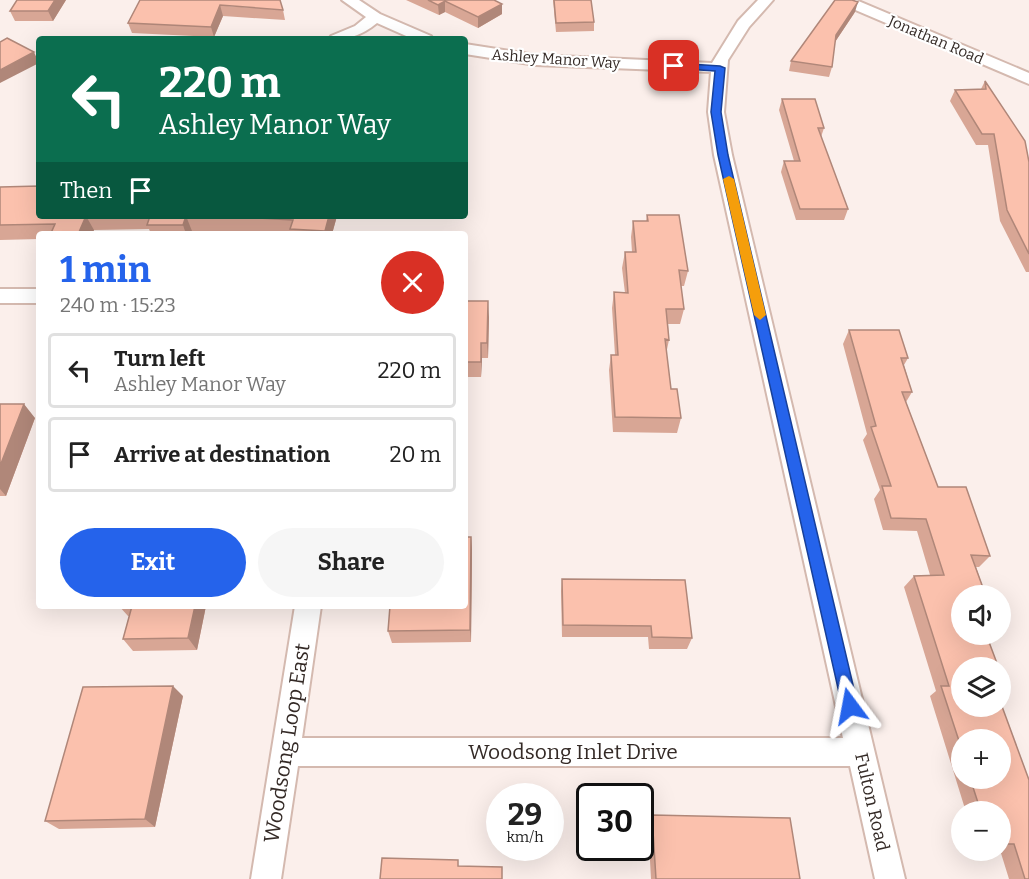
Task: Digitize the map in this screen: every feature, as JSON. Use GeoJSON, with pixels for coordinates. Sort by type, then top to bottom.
{"type":"FeatureCollection","features":[{"type":"Feature","properties":{"kind":"street"},"geometry":{"type":"LineString","coordinates":[[349,0],[375,17],[419,36]]}},
{"type":"Feature","properties":{"kind":"street","name":"Fulton Road"},"geometry":{"type":"LineString","coordinates":[[766,0],[743,24],[720,60],[716,112],[723,155],[890,879]]}},
{"type":"Feature","properties":{"kind":"street","name":"Jonathan Road"},"geometry":{"type":"LineString","coordinates":[[843,0],[1029,79]]}},
{"type":"Feature","properties":{"kind":"street"},"geometry":{"type":"LineString","coordinates":[[343,36],[360,29],[375,17]]}},
{"type":"Feature","properties":{"kind":"street","name":"Ashley Manor Way"},"geometry":{"type":"LineString","coordinates":[[468,49],[536,60],[720,68]]}},
{"type":"Feature","properties":{"kind":"street"},"geometry":{"type":"LineString","coordinates":[[0,296],[36,296]]}},
{"type":"Feature","properties":{"kind":"street","name":"Woodsong Loop East"},"geometry":{"type":"LineString","coordinates":[[266,879],[308,609]]}},
{"type":"Feature","properties":{"kind":"street","name":"Woodsong Inlet Drive"},"geometry":{"type":"LineString","coordinates":[[286,752],[861,752]]}},
{"type":"Feature","properties":{"kind":"building"},"geometry":{"type":"Polygon","coordinates":[[[17,0],[55,0],[48,11],[10,11],[17,0]]]}},
{"type":"Feature","properties":{"kind":"building"},"geometry":{"type":"Polygon","coordinates":[[[140,0],[280,0],[283,10],[220,5],[211,27],[128,23],[140,0]]]}},
{"type":"Feature","properties":{"kind":"building"},"geometry":{"type":"Polygon","coordinates":[[[428,0],[494,0],[502,4],[478,17],[445,1],[438,5],[428,0]]]}},
{"type":"Feature","properties":{"kind":"building"},"geometry":{"type":"Polygon","coordinates":[[[554,0],[591,0],[594,22],[556,23],[554,0]]]}},
{"type":"Feature","properties":{"kind":"building"},"geometry":{"type":"Polygon","coordinates":[[[835,0],[858,2],[836,35],[832,67],[791,61],[835,0]]]}},
{"type":"Feature","properties":{"kind":"building"},"geometry":{"type":"Polygon","coordinates":[[[7,38],[34,52],[0,70],[0,42],[7,38]]]}},
{"type":"Feature","properties":{"kind":"building"},"geometry":{"type":"Polygon","coordinates":[[[985,81],[1025,141],[1029,162],[1029,254],[1007,210],[994,134],[982,134],[955,90],[986,89],[985,81]]]}},
{"type":"Feature","properties":{"kind":"building"},"geometry":{"type":"Polygon","coordinates":[[[782,99],[815,99],[824,128],[818,128],[848,209],[800,209],[784,161],[800,161],[782,99]]]}},
{"type":"Feature","properties":{"kind":"building"},"geometry":{"type":"Polygon","coordinates":[[[36,186],[36,219],[85,219],[79,231],[52,231],[55,224],[0,225],[0,187],[36,186]]]}},
{"type":"Feature","properties":{"kind":"building"},"geometry":{"type":"Polygon","coordinates":[[[647,215],[679,215],[688,271],[679,270],[684,309],[666,309],[669,340],[665,339],[671,389],[677,389],[681,418],[615,417],[611,355],[618,355],[614,292],[628,293],[625,252],[636,252],[633,221],[648,221],[647,215]]]}},
{"type":"Feature","properties":{"kind":"building"},"geometry":{"type":"Polygon","coordinates":[[[149,219],[185,219],[183,225],[147,225],[149,219]]]}},
{"type":"Feature","properties":{"kind":"building"},"geometry":{"type":"Polygon","coordinates":[[[276,219],[328,219],[325,231],[290,229],[293,220],[276,219]]]}},
{"type":"Feature","properties":{"kind":"building"},"geometry":{"type":"Polygon","coordinates":[[[468,301],[488,301],[487,343],[481,343],[481,362],[468,362],[468,301]]]}},
{"type":"Feature","properties":{"kind":"building"},"geometry":{"type":"Polygon","coordinates":[[[849,330],[899,330],[908,358],[901,358],[912,392],[902,392],[938,487],[966,487],[990,556],[971,555],[982,585],[951,585],[951,645],[990,645],[995,657],[951,657],[951,716],[941,686],[949,686],[914,576],[944,575],[926,519],[891,518],[882,486],[891,486],[871,427],[876,426],[849,330]]]}},
{"type":"Feature","properties":{"kind":"building"},"geometry":{"type":"Polygon","coordinates":[[[0,404],[24,404],[0,466],[0,404]]]}},
{"type":"Feature","properties":{"kind":"building"},"geometry":{"type":"Polygon","coordinates":[[[468,537],[471,537],[470,630],[388,631],[390,609],[468,609],[468,537]]]}},
{"type":"Feature","properties":{"kind":"building"},"geometry":{"type":"Polygon","coordinates":[[[562,579],[685,580],[692,638],[652,637],[651,626],[563,625],[562,579]]]}},
{"type":"Feature","properties":{"kind":"building"},"geometry":{"type":"Polygon","coordinates":[[[131,609],[194,609],[188,638],[123,639],[131,609]]]}},
{"type":"Feature","properties":{"kind":"building"},"geometry":{"type":"Polygon","coordinates":[[[173,686],[145,819],[45,821],[83,687],[173,686]]]}},
{"type":"Feature","properties":{"kind":"building"},"geometry":{"type":"Polygon","coordinates":[[[951,717],[1006,717],[1010,729],[955,729],[951,717]]]}},
{"type":"Feature","properties":{"kind":"building"},"geometry":{"type":"Polygon","coordinates":[[[1011,731],[1029,780],[1029,879],[1025,879],[1014,844],[1011,844],[1011,801],[977,801],[974,789],[1011,789],[1011,731]]]}},
{"type":"Feature","properties":{"kind":"building"},"geometry":{"type":"Polygon","coordinates":[[[654,815],[790,818],[800,879],[656,879],[654,815]]]}},
{"type":"Feature","properties":{"kind":"building"},"geometry":{"type":"Polygon","coordinates":[[[382,858],[458,860],[458,866],[502,867],[502,879],[380,879],[382,858]]]}},
{"type":"Feature","properties":{"kind":"slow traffic"},"geometry":{"type":"LineString","coordinates":[[729,179],[760,315]]}},
{"type":"Feature","properties":{"kind":"route"},"geometry":{"type":"LineString","coordinates":[[674,66],[720,68],[716,112],[723,155],[850,706]]}}]}
